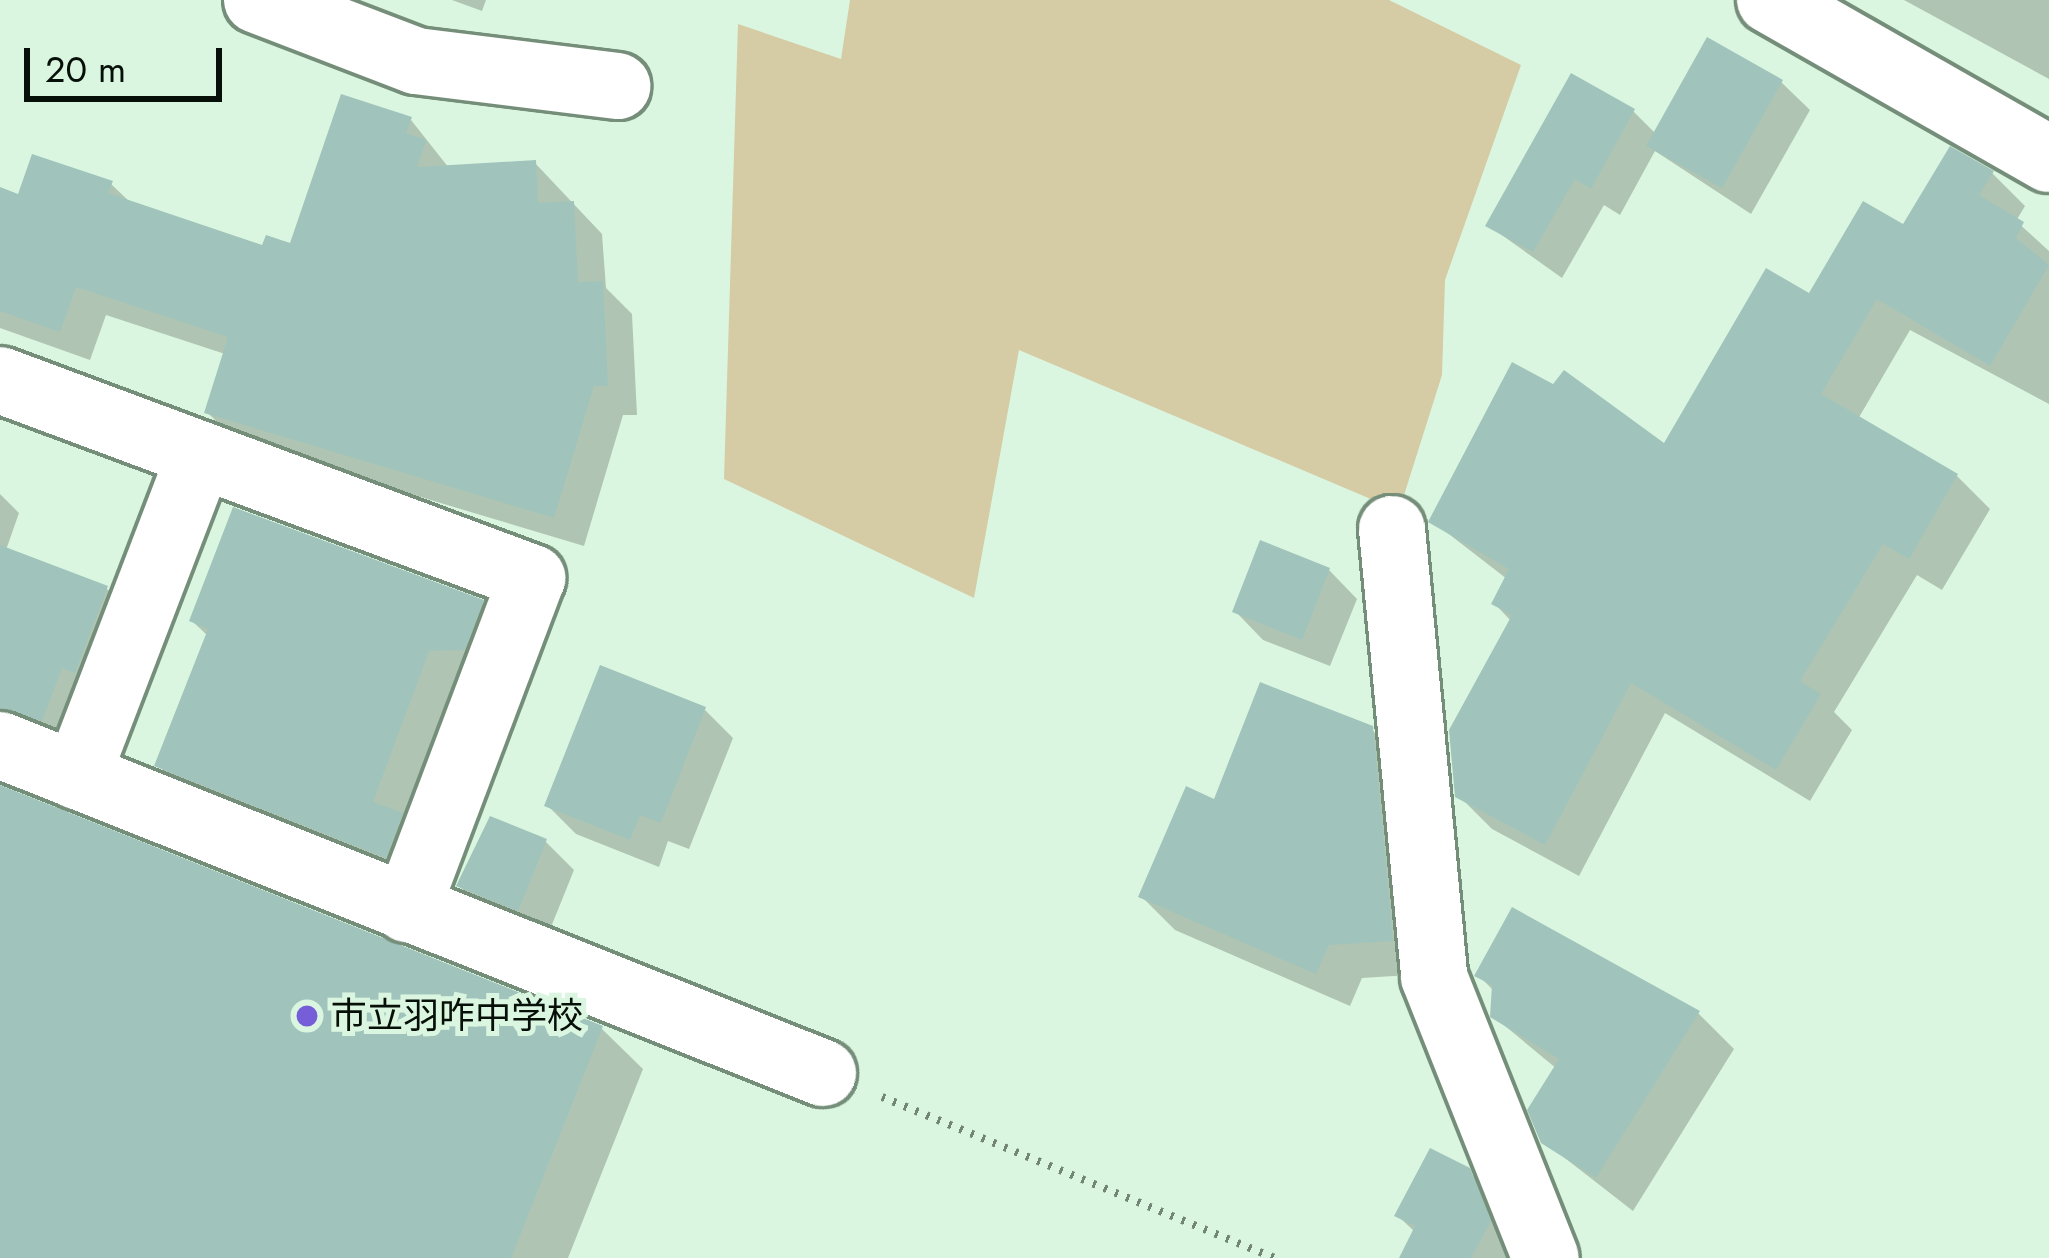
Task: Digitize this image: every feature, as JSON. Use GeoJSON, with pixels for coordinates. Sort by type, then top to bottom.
{"type":"FeatureCollection","features":[{"type":"Feature","properties":{"kind":"street"},"geometry":{"type":"LineString","coordinates":[[257,0],[416,61],[617,86]]}},
{"type":"Feature","properties":{"kind":"street"},"geometry":{"type":"LineString","coordinates":[[1770,0],[2049,159]]}},
{"type":"Feature","properties":{"kind":"street"},"geometry":{"type":"LineString","coordinates":[[0,380],[532,578],[407,910]]}},
{"type":"Feature","properties":{"kind":"street"},"geometry":{"type":"LineString","coordinates":[[77,776],[200,455]]}},
{"type":"Feature","properties":{"kind":"street"},"geometry":{"type":"LineString","coordinates":[[1392,529],[1434,977],[1546,1258]]}},
{"type":"Feature","properties":{"kind":"street"},"geometry":{"type":"LineString","coordinates":[[0,746],[823,1073]]}},
{"type":"Feature","properties":{"kind":"path"},"geometry":{"type":"LineString","coordinates":[[823,1073],[1275,1258]]}},
{"type":"Feature","properties":{"kind":"shaded area"},"geometry":{"type":"Polygon","coordinates":[[[850,0],[1389,0],[1521,65],[1445,280],[1442,375],[1399,511],[1019,350],[974,598],[724,479],[738,24],[841,59],[850,0]]]}},
{"type":"Feature","properties":{"kind":"building"},"geometry":{"type":"Polygon","coordinates":[[[1707,37],[1783,80],[1722,188],[1646,146],[1707,37]]]}},
{"type":"Feature","properties":{"kind":"building"},"geometry":{"type":"Polygon","coordinates":[[[1571,73],[1635,109],[1591,189],[1575,179],[1533,252],[1485,226],[1571,73]]]}},
{"type":"Feature","properties":{"kind":"building"},"geometry":{"type":"Polygon","coordinates":[[[341,94],[412,117],[406,133],[426,140],[417,167],[536,160],[538,203],[574,201],[578,282],[603,281],[608,386],[594,386],[554,518],[204,413],[228,337],[76,287],[60,332],[0,311],[0,187],[18,194],[32,154],[113,181],[108,193],[262,245],[266,235],[290,243],[341,94]]]}},
{"type":"Feature","properties":{"kind":"building"},"geometry":{"type":"Polygon","coordinates":[[[1950,146],[1994,171],[1979,195],[2024,222],[2016,238],[2049,265],[1990,366],[1877,299],[1821,394],[1958,474],[1909,559],[1883,544],[1800,681],[1821,694],[1776,770],[1631,683],[1545,845],[1455,797],[1449,730],[1512,615],[1491,604],[1509,569],[1428,522],[1512,362],[1553,384],[1564,370],[1664,443],[1766,268],[1809,293],[1863,201],[1903,224],[1950,146]]]}},
{"type":"Feature","properties":{"kind":"building"},"geometry":{"type":"Polygon","coordinates":[[[233,507],[484,600],[465,650],[429,651],[373,802],[403,813],[386,858],[154,766],[208,629],[189,621],[233,507]]]}},
{"type":"Feature","properties":{"kind":"building"},"geometry":{"type":"Polygon","coordinates":[[[1260,540],[1330,568],[1302,640],[1232,612],[1260,540]]]}},
{"type":"Feature","properties":{"kind":"building"},"geometry":{"type":"Polygon","coordinates":[[[0,545],[108,586],[75,673],[62,668],[42,721],[0,708],[0,545]]]}},
{"type":"Feature","properties":{"kind":"building"},"geometry":{"type":"Polygon","coordinates":[[[600,665],[706,707],[661,823],[640,815],[630,840],[544,806],[600,665]]]}},
{"type":"Feature","properties":{"kind":"building"},"geometry":{"type":"Polygon","coordinates":[[[1260,682],[1373,726],[1393,941],[1329,945],[1316,974],[1138,897],[1186,786],[1214,799],[1260,682]]]}},
{"type":"Feature","properties":{"kind":"building","name":"市立羽咋中学校"},"geometry":{"type":"Polygon","coordinates":[[[0,785],[603,1026],[511,1258],[0,1258],[0,785]]]}},
{"type":"Feature","properties":{"kind":"building"},"geometry":{"type":"Polygon","coordinates":[[[490,816],[547,839],[518,911],[456,886],[490,816]]]}},
{"type":"Feature","properties":{"kind":"building"},"geometry":{"type":"Polygon","coordinates":[[[1512,907],[1700,1011],[1596,1178],[1541,1143],[1527,1110],[1559,1059],[1490,1017],[1492,985],[1474,976],[1512,907]]]}},
{"type":"Feature","properties":{"kind":"building"},"geometry":{"type":"Polygon","coordinates":[[[1430,1148],[1470,1168],[1491,1221],[1471,1258],[1399,1258],[1415,1226],[1394,1216],[1430,1148]]]}},
{"type":"Feature","properties":{"kind":"place","name":"市立羽咋中学校"},"geometry":{"type":"Point","coordinates":[307,1016]}}]}
